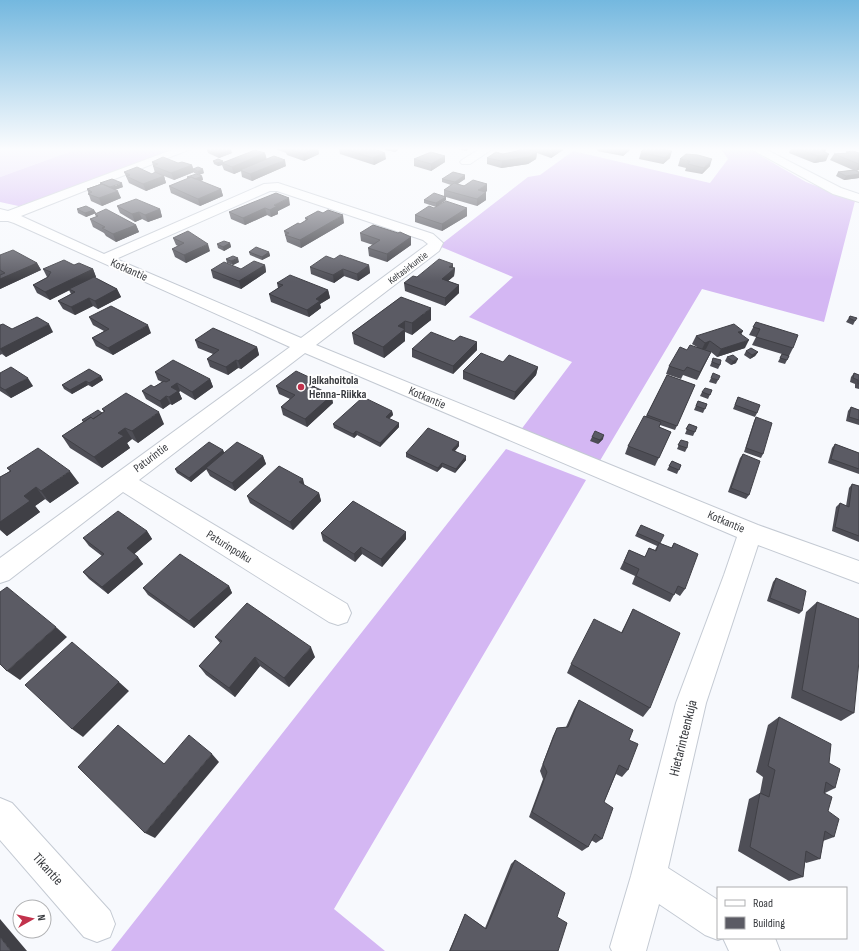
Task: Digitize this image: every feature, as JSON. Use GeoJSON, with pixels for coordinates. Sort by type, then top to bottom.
{"type":"FeatureCollection","features":[{"type":"Feature","properties":{"kind":"street"},"geometry":{"type":"LineString","coordinates":[[3,216],[67,192]]}},
{"type":"Feature","properties":{"kind":"street","name":"Keltasirkuntie"},"geometry":{"type":"LineString","coordinates":[[104,259],[256,192]]}},
{"type":"Feature","properties":{"kind":"street","name":"Keltasirkuntie"},"geometry":{"type":"LineString","coordinates":[[292,192],[428,237],[436,243],[434,248],[303,346]]}},
{"type":"Feature","properties":{"kind":"street"},"geometry":{"type":"LineString","coordinates":[[837,192],[859,198]]}},
{"type":"Feature","properties":{"kind":"street","name":"Kotkantie"},"geometry":{"type":"LineString","coordinates":[[3,216],[303,346],[750,532],[859,572]]}},
{"type":"Feature","properties":{"kind":"street","name":"Paturintie"},"geometry":{"type":"LineString","coordinates":[[0,572],[121,480],[303,346]]}},
{"type":"Feature","properties":{"kind":"street","name":"Paturinpolku"},"geometry":{"type":"LineString","coordinates":[[121,480],[338,613]]}},
{"type":"Feature","properties":{"kind":"street","name":"Hietarinteenkuja"},"geometry":{"type":"LineString","coordinates":[[629,947],[649,876],[691,703],[737,575],[750,532]]}},
{"type":"Feature","properties":{"kind":"street","name":"Tikantie"},"geometry":{"type":"LineString","coordinates":[[0,815],[97,924]]}},
{"type":"Feature","properties":{"kind":"street"},"geometry":{"type":"LineString","coordinates":[[649,876],[717,921]]}},
{"type":"Feature","properties":{"kind":"street"},"geometry":{"type":"LineString","coordinates":[[743,939],[761,951]]}},
{"type":"Feature","properties":{"kind":"shaded area"},"geometry":{"type":"Polygon","coordinates":[[[0,192],[63,192],[23,207],[0,202],[0,192]]]}},
{"type":"Feature","properties":{"kind":"shaded area"},"geometry":{"type":"Polygon","coordinates":[[[508,192],[833,192],[855,201],[824,322],[702,289],[598,464],[520,431],[572,362],[469,317],[513,277],[439,246],[508,192]]]}},
{"type":"Feature","properties":{"kind":"shaded area"},"geometry":{"type":"Polygon","coordinates":[[[506,449],[586,480],[334,909],[385,951],[111,951],[506,449]]]}},
{"type":"Feature","properties":{"kind":"building"},"geometry":{"type":"Polygon","coordinates":[[[91,192],[114,192],[99,198],[88,194],[91,192]]]}},
{"type":"Feature","properties":{"kind":"building"},"geometry":{"type":"Polygon","coordinates":[[[183,192],[213,192],[198,199],[183,192]]]}},
{"type":"Feature","properties":{"kind":"building"},"geometry":{"type":"Polygon","coordinates":[[[453,192],[486,192],[477,199],[453,192]]]}},
{"type":"Feature","properties":{"kind":"building"},"geometry":{"type":"Polygon","coordinates":[[[276,193],[289,198],[274,205],[277,206],[270,210],[265,208],[243,218],[229,212],[276,193]]]}},
{"type":"Feature","properties":{"kind":"building"},"geometry":{"type":"Polygon","coordinates":[[[434,193],[446,197],[436,203],[424,200],[434,193]]]}},
{"type":"Feature","properties":{"kind":"building"},"geometry":{"type":"Polygon","coordinates":[[[136,199],[160,209],[145,215],[139,212],[132,214],[117,206],[136,199]]]}},
{"type":"Feature","properties":{"kind":"building"},"geometry":{"type":"Polygon","coordinates":[[[446,201],[467,208],[442,224],[415,215],[429,206],[434,208],[446,201]]]}},
{"type":"Feature","properties":{"kind":"building"},"geometry":{"type":"Polygon","coordinates":[[[86,206],[94,210],[85,213],[77,209],[86,206]]]}},
{"type":"Feature","properties":{"kind":"building"},"geometry":{"type":"Polygon","coordinates":[[[106,209],[136,225],[113,234],[102,228],[105,227],[90,219],[98,216],[95,214],[106,209]]]}},
{"type":"Feature","properties":{"kind":"building"},"geometry":{"type":"Polygon","coordinates":[[[328,210],[343,215],[300,240],[285,235],[289,233],[284,231],[308,219],[305,218],[318,211],[323,213],[328,210]]]}},
{"type":"Feature","properties":{"kind":"building"},"geometry":{"type":"Polygon","coordinates":[[[373,225],[398,233],[400,232],[411,237],[387,254],[368,248],[380,240],[360,233],[373,225]]]}},
{"type":"Feature","properties":{"kind":"building"},"geometry":{"type":"Polygon","coordinates":[[[188,231],[208,244],[184,255],[172,249],[184,243],[173,238],[188,231]]]}},
{"type":"Feature","properties":{"kind":"building"},"geometry":{"type":"Polygon","coordinates":[[[224,241],[230,243],[223,247],[217,244],[224,241]]]}},
{"type":"Feature","properties":{"kind":"building"},"geometry":{"type":"Polygon","coordinates":[[[256,247],[269,252],[262,257],[249,252],[256,247]]]}},
{"type":"Feature","properties":{"kind":"building"},"geometry":{"type":"Polygon","coordinates":[[[13,250],[37,263],[0,279],[0,275],[5,273],[0,270],[0,255],[13,250]]]}},
{"type":"Feature","properties":{"kind":"building"},"geometry":{"type":"Polygon","coordinates":[[[340,255],[369,265],[357,274],[343,269],[333,275],[310,267],[326,256],[334,259],[340,255]]]}},
{"type":"Feature","properties":{"kind":"building"},"geometry":{"type":"Polygon","coordinates":[[[233,256],[238,258],[231,261],[226,259],[233,256]]]}},
{"type":"Feature","properties":{"kind":"building"},"geometry":{"type":"Polygon","coordinates":[[[439,259],[453,264],[449,267],[455,268],[442,279],[459,285],[445,298],[404,283],[413,276],[417,277],[439,259]]]}},
{"type":"Feature","properties":{"kind":"building"},"geometry":{"type":"Polygon","coordinates":[[[64,260],[74,265],[79,263],[93,269],[45,292],[33,285],[48,277],[51,272],[43,269],[64,260]]]}},
{"type":"Feature","properties":{"kind":"building"},"geometry":{"type":"Polygon","coordinates":[[[254,261],[265,265],[239,281],[211,270],[224,262],[241,269],[254,261]]]}},
{"type":"Feature","properties":{"kind":"building"},"geometry":{"type":"Polygon","coordinates":[[[290,275],[328,290],[316,299],[320,301],[307,310],[269,294],[283,285],[277,283],[290,275]]]}},
{"type":"Feature","properties":{"kind":"building"},"geometry":{"type":"Polygon","coordinates":[[[94,277],[117,289],[95,301],[89,298],[71,307],[58,301],[75,292],[69,289],[94,277]]]}},
{"type":"Feature","properties":{"kind":"building"},"geometry":{"type":"Polygon","coordinates":[[[401,297],[431,308],[412,323],[405,321],[398,326],[405,329],[383,347],[352,333],[401,297]]]}},
{"type":"Feature","properties":{"kind":"building"},"geometry":{"type":"Polygon","coordinates":[[[111,306],[148,325],[108,348],[92,338],[109,329],[89,317],[111,306]]]}},
{"type":"Feature","properties":{"kind":"building"},"geometry":{"type":"Polygon","coordinates":[[[850,316],[857,318],[855,321],[849,318],[850,316]]]}},
{"type":"Feature","properties":{"kind":"building"},"geometry":{"type":"Polygon","coordinates":[[[37,317],[49,324],[0,349],[0,325],[3,324],[12,329],[37,317]]]}},
{"type":"Feature","properties":{"kind":"building"},"geometry":{"type":"Polygon","coordinates":[[[756,322],[798,335],[793,348],[756,337],[760,329],[753,327],[756,322]]]}},
{"type":"Feature","properties":{"kind":"building"},"geometry":{"type":"Polygon","coordinates":[[[734,324],[743,331],[738,332],[749,340],[721,349],[710,341],[705,343],[696,336],[734,324]]]}},
{"type":"Feature","properties":{"kind":"building"},"geometry":{"type":"Polygon","coordinates":[[[213,328],[257,347],[238,361],[236,360],[226,367],[207,359],[219,350],[195,340],[213,328]]]}},
{"type":"Feature","properties":{"kind":"building"},"geometry":{"type":"Polygon","coordinates":[[[431,332],[454,341],[460,336],[477,342],[453,366],[412,349],[431,332]]]}},
{"type":"Feature","properties":{"kind":"building"},"geometry":{"type":"Polygon","coordinates":[[[690,345],[711,352],[700,372],[687,367],[684,371],[669,366],[680,347],[687,350],[690,345]]]}},
{"type":"Feature","properties":{"kind":"building"},"geometry":{"type":"Polygon","coordinates":[[[751,348],[758,352],[752,355],[746,351],[751,348]]]}},
{"type":"Feature","properties":{"kind":"building"},"geometry":{"type":"Polygon","coordinates":[[[481,353],[503,362],[509,355],[538,367],[515,392],[463,371],[481,353]]]}},
{"type":"Feature","properties":{"kind":"building"},"geometry":{"type":"Polygon","coordinates":[[[782,354],[789,356],[787,360],[780,358],[782,354]]]}},
{"type":"Feature","properties":{"kind":"building"},"geometry":{"type":"Polygon","coordinates":[[[733,355],[738,359],[733,361],[727,357],[733,355]]]}},
{"type":"Feature","properties":{"kind":"building"},"geometry":{"type":"Polygon","coordinates":[[[713,358],[721,360],[720,365],[712,362],[713,358]]]}},
{"type":"Feature","properties":{"kind":"building"},"geometry":{"type":"Polygon","coordinates":[[[173,360],[210,379],[192,392],[177,383],[171,387],[178,391],[169,397],[166,396],[160,401],[142,391],[151,385],[154,387],[164,381],[166,382],[170,380],[155,372],[173,360]]]}},
{"type":"Feature","properties":{"kind":"building"},"geometry":{"type":"Polygon","coordinates":[[[11,367],[28,378],[5,390],[0,387],[0,373],[11,367]]]}},
{"type":"Feature","properties":{"kind":"building"},"geometry":{"type":"Polygon","coordinates":[[[89,369],[101,376],[89,383],[86,381],[70,390],[62,385],[89,369]]]}},
{"type":"Feature","properties":{"kind":"building"},"geometry":{"type":"Polygon","coordinates":[[[296,371],[313,379],[308,384],[332,395],[305,419],[281,407],[295,395],[276,386],[296,371]]]}},
{"type":"Feature","properties":{"kind":"building"},"geometry":{"type":"Polygon","coordinates":[[[713,373],[720,376],[718,380],[711,378],[713,373]]]}},
{"type":"Feature","properties":{"kind":"building"},"geometry":{"type":"Polygon","coordinates":[[[854,373],[859,375],[859,384],[858,380],[853,378],[854,373]]]}},
{"type":"Feature","properties":{"kind":"building"},"geometry":{"type":"Polygon","coordinates":[[[667,375],[695,385],[677,426],[647,415],[667,375]]]}},
{"type":"Feature","properties":{"kind":"building"},"geometry":{"type":"Polygon","coordinates":[[[705,388],[712,390],[710,395],[702,392],[705,388]]]}},
{"type":"Feature","properties":{"kind":"building"},"geometry":{"type":"Polygon","coordinates":[[[126,393],[159,412],[132,431],[125,428],[118,433],[124,436],[94,457],[62,436],[91,417],[93,419],[105,411],[102,409],[126,393]]]}},
{"type":"Feature","properties":{"kind":"building"},"geometry":{"type":"Polygon","coordinates":[[[363,397],[392,411],[386,417],[399,423],[380,443],[356,431],[353,434],[333,424],[363,397]]]}},
{"type":"Feature","properties":{"kind":"building"},"geometry":{"type":"Polygon","coordinates":[[[738,397],[760,405],[757,413],[735,405],[738,397]]]}},
{"type":"Feature","properties":{"kind":"building"},"geometry":{"type":"Polygon","coordinates":[[[698,401],[707,404],[705,409],[696,406],[698,401]]]}},
{"type":"Feature","properties":{"kind":"building"},"geometry":{"type":"Polygon","coordinates":[[[851,407],[859,410],[859,420],[849,417],[851,407]]]}},
{"type":"Feature","properties":{"kind":"building"},"geometry":{"type":"Polygon","coordinates":[[[98,410],[102,413],[93,419],[91,417],[84,422],[82,420],[98,410]]]}},
{"type":"Feature","properties":{"kind":"building"},"geometry":{"type":"Polygon","coordinates":[[[644,416],[661,422],[659,427],[671,432],[659,458],[628,446],[644,416]]]}},
{"type":"Feature","properties":{"kind":"building"},"geometry":{"type":"Polygon","coordinates":[[[756,417],[772,423],[763,454],[746,448],[756,417]]]}},
{"type":"Feature","properties":{"kind":"building"},"geometry":{"type":"Polygon","coordinates":[[[689,424],[697,427],[695,432],[686,429],[689,424]]]}},
{"type":"Feature","properties":{"kind":"building"},"geometry":{"type":"Polygon","coordinates":[[[428,428],[459,442],[452,450],[466,456],[456,469],[442,463],[438,468],[406,453],[428,428]]]}},
{"type":"Feature","properties":{"kind":"building"},"geometry":{"type":"Polygon","coordinates":[[[595,431],[604,435],[600,440],[592,437],[595,431]]]}},
{"type":"Feature","properties":{"kind":"building"},"geometry":{"type":"Polygon","coordinates":[[[681,440],[688,442],[687,448],[678,445],[681,440]]]}},
{"type":"Feature","properties":{"kind":"building"},"geometry":{"type":"Polygon","coordinates":[[[209,442],[223,450],[189,478],[175,469],[209,442]]]}},
{"type":"Feature","properties":{"kind":"building"},"geometry":{"type":"Polygon","coordinates":[[[237,442],[263,456],[232,483],[206,468],[237,442]]]}},
{"type":"Feature","properties":{"kind":"building"},"geometry":{"type":"Polygon","coordinates":[[[835,444],[859,453],[859,469],[831,459],[835,444]]]}},
{"type":"Feature","properties":{"kind":"building"},"geometry":{"type":"Polygon","coordinates":[[[38,448],[70,471],[41,491],[36,487],[24,496],[30,501],[0,522],[0,477],[11,471],[7,468],[38,448]]]}},
{"type":"Feature","properties":{"kind":"building"},"geometry":{"type":"Polygon","coordinates":[[[743,454],[760,461],[749,495],[731,488],[743,454]]]}},
{"type":"Feature","properties":{"kind":"building"},"geometry":{"type":"Polygon","coordinates":[[[672,461],[681,465],[679,470],[669,466],[672,461]]]}},
{"type":"Feature","properties":{"kind":"building"},"geometry":{"type":"Polygon","coordinates":[[[279,466],[303,479],[299,482],[319,493],[290,522],[247,496],[279,466]]]}},
{"type":"Feature","properties":{"kind":"building"},"geometry":{"type":"Polygon","coordinates":[[[852,484],[859,486],[859,536],[835,527],[840,503],[849,507],[852,484]]]}},
{"type":"Feature","properties":{"kind":"building"},"geometry":{"type":"Polygon","coordinates":[[[353,501],[406,532],[381,559],[361,547],[354,554],[321,533],[353,501]]]}},
{"type":"Feature","properties":{"kind":"building"},"geometry":{"type":"Polygon","coordinates":[[[118,511],[147,531],[127,548],[138,557],[102,587],[83,572],[104,554],[83,538],[118,511]]]}},
{"type":"Feature","properties":{"kind":"building"},"geometry":{"type":"Polygon","coordinates":[[[641,525],[664,535],[660,543],[637,533],[641,525]]]}},
{"type":"Feature","properties":{"kind":"building"},"geometry":{"type":"Polygon","coordinates":[[[659,543],[672,548],[674,543],[698,554],[685,589],[678,586],[674,595],[636,576],[639,569],[624,562],[629,550],[645,557],[649,548],[656,551],[659,543]]]}},
{"type":"Feature","properties":{"kind":"building"},"geometry":{"type":"Polygon","coordinates":[[[180,554],[229,586],[189,621],[143,588],[180,554]]]}},
{"type":"Feature","properties":{"kind":"building"},"geometry":{"type":"Polygon","coordinates":[[[776,578],[806,591],[802,611],[770,598],[776,578]]]}},
{"type":"Feature","properties":{"kind":"building"},"geometry":{"type":"Polygon","coordinates":[[[7,587],[56,627],[7,671],[0,664],[0,592],[7,587]]]}},
{"type":"Feature","properties":{"kind":"building"},"geometry":{"type":"Polygon","coordinates":[[[817,602],[859,619],[859,661],[854,713],[802,690],[817,602]]]}},
{"type":"Feature","properties":{"kind":"building"},"geometry":{"type":"Polygon","coordinates":[[[247,603],[311,647],[284,678],[255,657],[229,688],[199,666],[222,641],[215,637],[247,603]]]}},
{"type":"Feature","properties":{"kind":"building"},"geometry":{"type":"Polygon","coordinates":[[[633,609],[680,633],[650,708],[571,664],[594,619],[622,633],[633,609]]]}},
{"type":"Feature","properties":{"kind":"building"},"geometry":{"type":"Polygon","coordinates":[[[72,642],[119,682],[72,729],[25,685],[72,642]]]}},
{"type":"Feature","properties":{"kind":"building"},"geometry":{"type":"Polygon","coordinates":[[[579,700],[633,730],[629,740],[638,744],[628,770],[619,765],[604,802],[613,808],[602,839],[595,834],[588,847],[532,812],[547,772],[543,764],[557,728],[568,727],[579,700]]]}},
{"type":"Feature","properties":{"kind":"building"},"geometry":{"type":"Polygon","coordinates":[[[779,717],[831,744],[829,763],[840,769],[835,788],[826,782],[824,793],[832,797],[828,811],[839,819],[834,837],[825,831],[820,859],[806,851],[803,877],[750,847],[760,793],[769,797],[775,770],[768,766],[779,717]]]}},
{"type":"Feature","properties":{"kind":"building"},"geometry":{"type":"Polygon","coordinates":[[[118,725],[164,764],[189,735],[212,754],[145,833],[78,767],[118,725]]]}},
{"type":"Feature","properties":{"kind":"building"},"geometry":{"type":"Polygon","coordinates":[[[515,860],[565,893],[557,917],[567,923],[558,951],[450,951],[465,914],[486,929],[515,860]]]}},
{"type":"Feature","properties":{"kind":"building"},"geometry":{"type":"Polygon","coordinates":[[[0,937],[11,951],[0,951],[0,937]]]}},
{"type":"Feature","properties":{"kind":"place","name":"Jalkahoitola Henna-Riikka"},"geometry":{"type":"Point","coordinates":[301,387]}}]}
